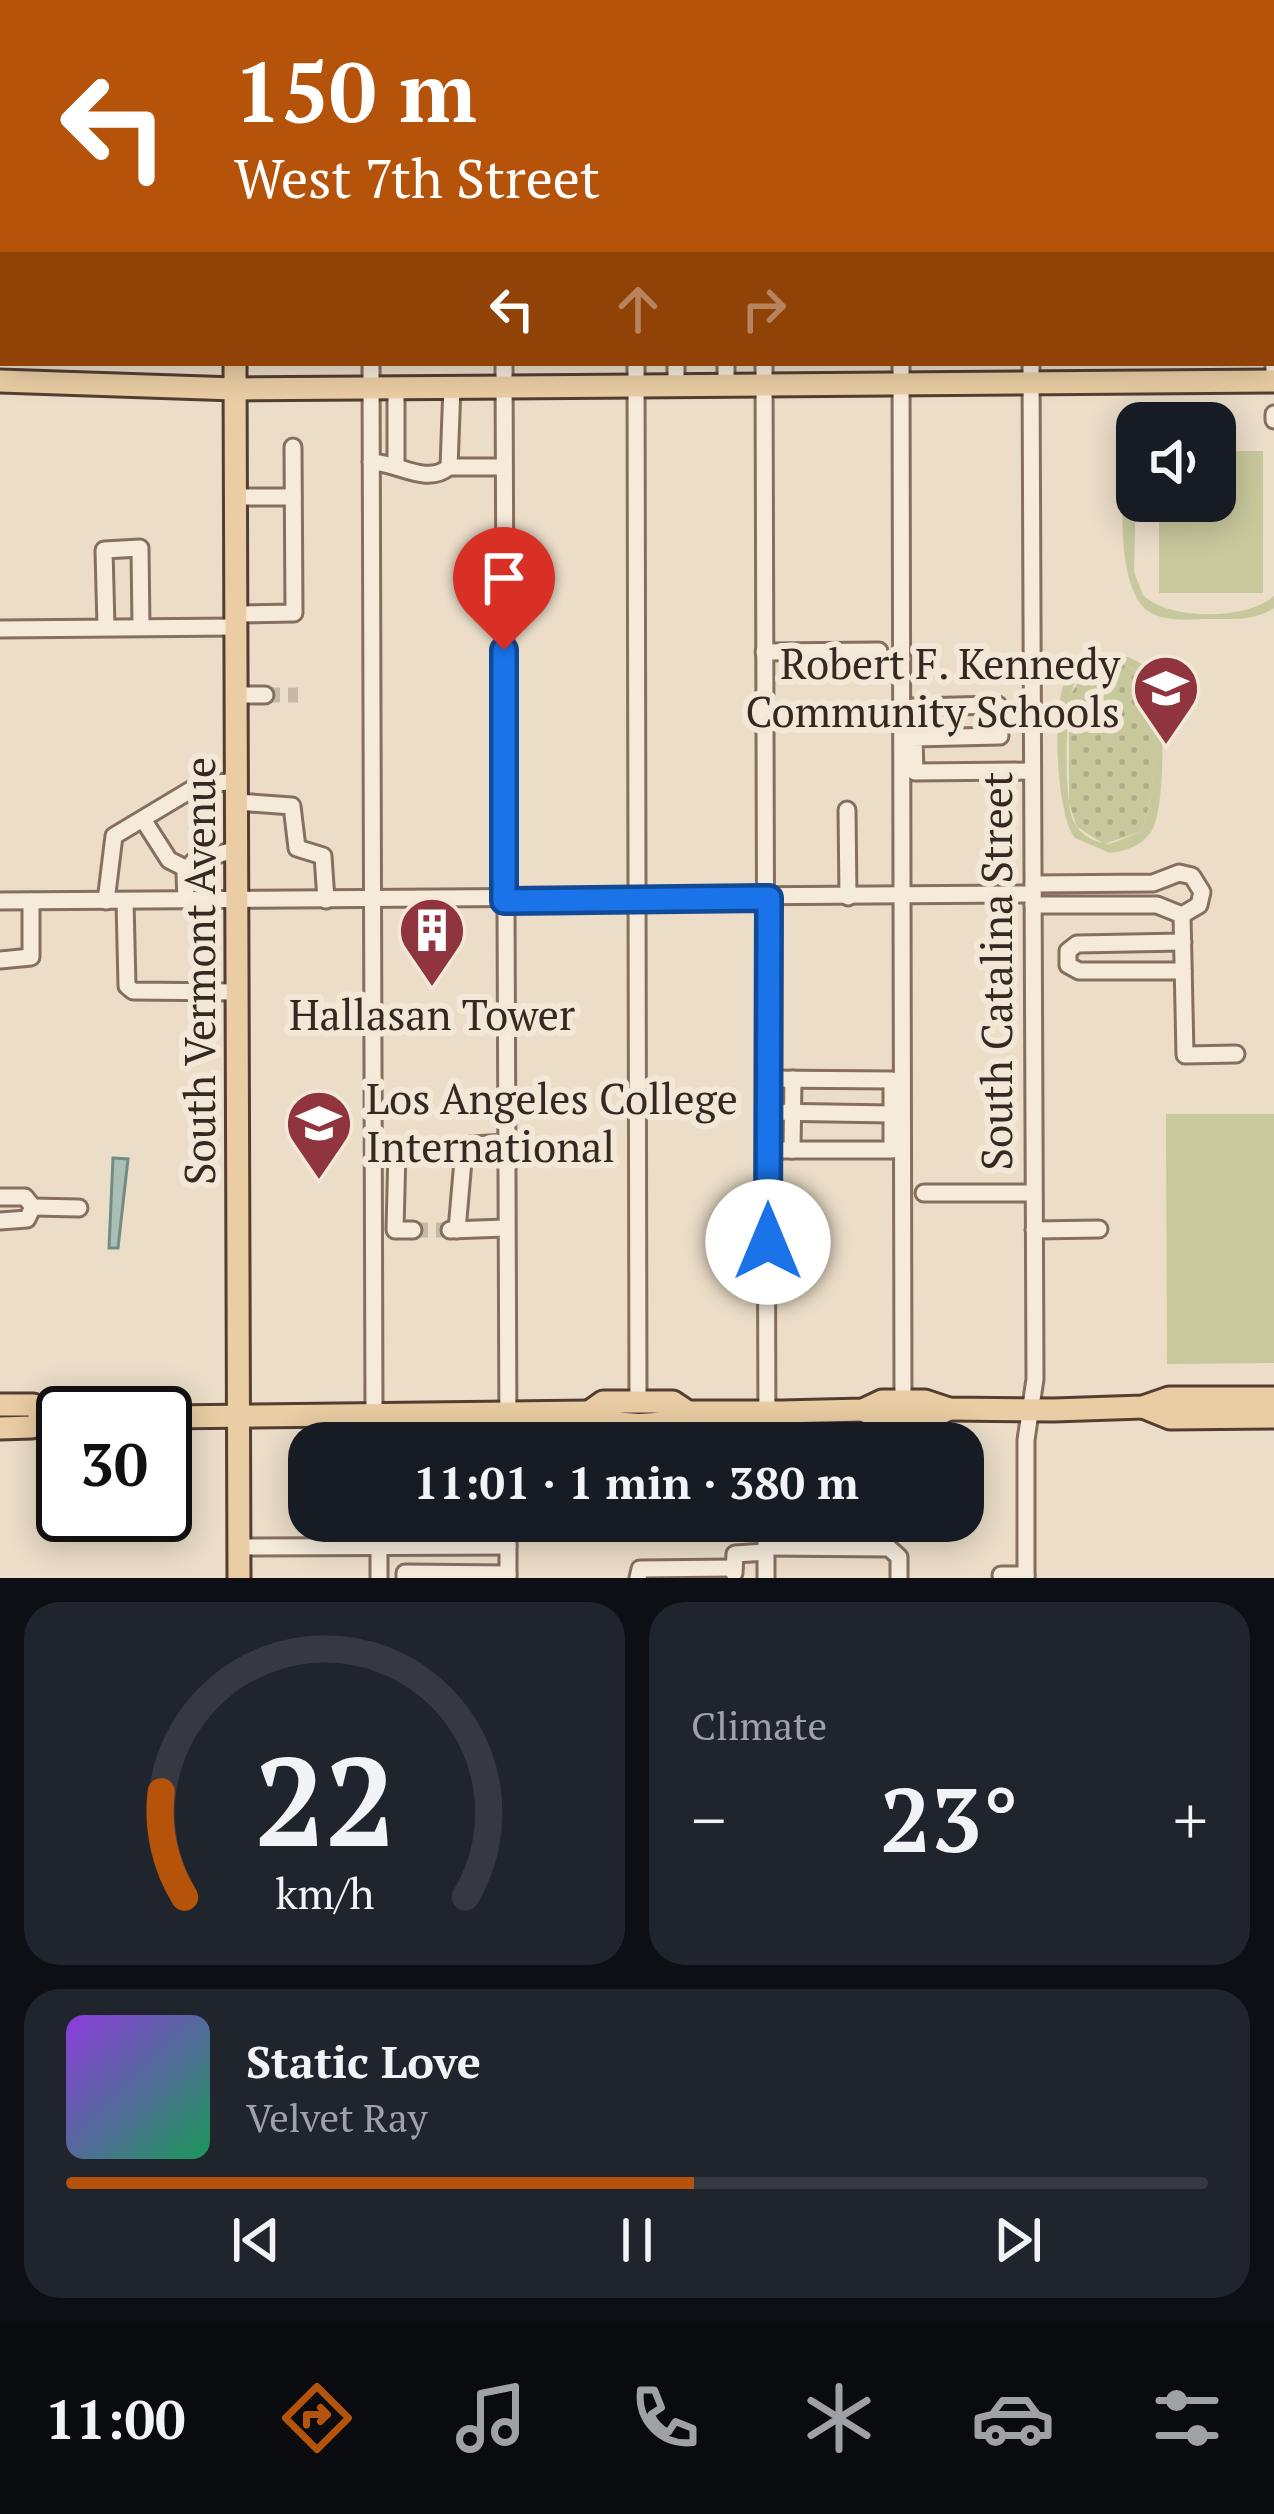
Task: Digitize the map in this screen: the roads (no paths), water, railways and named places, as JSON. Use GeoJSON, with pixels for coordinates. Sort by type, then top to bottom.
{"type":"FeatureCollection","features":[{"type":"Feature","properties":{"kind":"main road","name":"South Vermont Avenue"},"geometry":{"type":"LineString","coordinates":[[235,366],[238,1578]]}},
{"type":"Feature","properties":{"kind":"main road"},"geometry":{"type":"LineString","coordinates":[[0,382],[396,388],[452,386],[504,374],[1031,372],[1274,381]]}},
{"type":"Feature","properties":{"kind":"main road"},"geometry":{"type":"LineString","coordinates":[[192,1417],[589,1412],[605,1422],[672,1422],[688,1412],[862,1410],[882,1401],[949,1409],[1143,1407],[1169,1398],[1274,1398]]}},
{"type":"Feature","properties":{"kind":"main road"},"geometry":{"type":"LineString","coordinates":[[589,1412],[603,1402],[673,1402],[688,1412]]}},
{"type":"Feature","properties":{"kind":"main road"},"geometry":{"type":"LineString","coordinates":[[0,1405],[36,1408]]}},
{"type":"Feature","properties":{"kind":"main road"},"geometry":{"type":"LineString","coordinates":[[1143,1407],[1170,1418],[1274,1417]]}},
{"type":"Feature","properties":{"kind":"main road"},"geometry":{"type":"LineString","coordinates":[[862,1410],[883,1421],[926,1421],[949,1409]]}},
{"type":"Feature","properties":{"kind":"main road"},"geometry":{"type":"LineString","coordinates":[[0,1428],[36,1425]]}},
{"type":"Feature","properties":{"kind":"street"},"geometry":{"type":"LineString","coordinates":[[370,366],[374,1414]]}},
{"type":"Feature","properties":{"kind":"street","name":"South Catalina Street"},"geometry":{"type":"LineString","coordinates":[[1026,1576],[1029,1408],[1035,1378],[1031,372]]}},
{"type":"Feature","properties":{"kind":"street"},"geometry":{"type":"LineString","coordinates":[[636,373],[638,1402]]}},
{"type":"Feature","properties":{"kind":"street"},"geometry":{"type":"LineString","coordinates":[[764,373],[768,1422]]}},
{"type":"Feature","properties":{"kind":"street"},"geometry":{"type":"LineString","coordinates":[[903,1401],[909,373]]}},
{"type":"Feature","properties":{"kind":"street"},"geometry":{"type":"LineString","coordinates":[[504,374],[507,1422]]}},
{"type":"Feature","properties":{"kind":"street"},"geometry":{"type":"LineString","coordinates":[[449,466],[452,386]]}},
{"type":"Feature","properties":{"kind":"street"},"geometry":{"type":"LineString","coordinates":[[396,388],[396,462]]}},
{"type":"Feature","properties":{"kind":"street"},"geometry":{"type":"LineString","coordinates":[[0,629],[141,627],[294,614],[293,447]]}},
{"type":"Feature","properties":{"kind":"street"},"geometry":{"type":"LineString","coordinates":[[371,461],[396,462],[420,475],[441,473],[449,466],[504,467]]}},
{"type":"Feature","properties":{"kind":"street"},"geometry":{"type":"LineString","coordinates":[[235,497],[293,496]]}},
{"type":"Feature","properties":{"kind":"street"},"geometry":{"type":"LineString","coordinates":[[106,627],[104,550],[140,548],[141,627]]}},
{"type":"Feature","properties":{"kind":"street"},"geometry":{"type":"LineString","coordinates":[[764,652],[879,651]]}},
{"type":"Feature","properties":{"kind":"street"},"geometry":{"type":"LineString","coordinates":[[236,695],[265,695]]}},
{"type":"Feature","properties":{"kind":"street"},"geometry":{"type":"LineString","coordinates":[[914,738],[1000,736],[998,705],[913,707],[915,772],[1032,771]]}},
{"type":"Feature","properties":{"kind":"street"},"geometry":{"type":"LineString","coordinates":[[1002,723],[1032,722]]}},
{"type":"Feature","properties":{"kind":"street"},"geometry":{"type":"LineString","coordinates":[[106,901],[114,836],[199,785],[292,806],[297,848],[323,856],[326,900]]}},
{"type":"Feature","properties":{"kind":"street"},"geometry":{"type":"LineString","coordinates":[[847,810],[848,897]]}},
{"type":"Feature","properties":{"kind":"street"},"geometry":{"type":"LineString","coordinates":[[144,821],[170,860],[187,869]]}},
{"type":"Feature","properties":{"kind":"street"},"geometry":{"type":"LineString","coordinates":[[186,900],[187,869],[202,855],[237,849]]}},
{"type":"Feature","properties":{"kind":"street"},"geometry":{"type":"LineString","coordinates":[[0,901],[1033,894],[1153,883],[1186,873],[1202,892],[1199,905],[1183,915]]}},
{"type":"Feature","properties":{"kind":"street"},"geometry":{"type":"LineString","coordinates":[[1033,894],[1157,905],[1183,915]]}},
{"type":"Feature","properties":{"kind":"street"},"geometry":{"type":"LineString","coordinates":[[0,960],[31,957],[31,901]]}},
{"type":"Feature","properties":{"kind":"street"},"geometry":{"type":"LineString","coordinates":[[124,901],[127,986],[133,991],[238,992]]}},
{"type":"Feature","properties":{"kind":"street"},"geometry":{"type":"LineString","coordinates":[[1183,915],[1185,1055],[1236,1054]]}},
{"type":"Feature","properties":{"kind":"street"},"geometry":{"type":"LineString","coordinates":[[1183,942],[1077,944],[1068,951],[1068,965],[1079,971],[1183,970]]}},
{"type":"Feature","properties":{"kind":"street"},"geometry":{"type":"LineString","coordinates":[[768,1078],[892,1080],[892,1150],[768,1150]]}},
{"type":"Feature","properties":{"kind":"street"},"geometry":{"type":"LineString","coordinates":[[792,1150],[793,1079]]}},
{"type":"Feature","properties":{"kind":"street"},"geometry":{"type":"LineString","coordinates":[[768,1112],[892,1114]]}},
{"type":"Feature","properties":{"kind":"street"},"geometry":{"type":"LineString","coordinates":[[413,1230],[394,1230],[397,1150],[505,1143]]}},
{"type":"Feature","properties":{"kind":"street"},"geometry":{"type":"LineString","coordinates":[[464,1149],[452,1230],[505,1228]]}},
{"type":"Feature","properties":{"kind":"street"},"geometry":{"type":"LineString","coordinates":[[924,1193],[1034,1192]]}},
{"type":"Feature","properties":{"kind":"street"},"geometry":{"type":"LineString","coordinates":[[0,1196],[25,1197],[33,1207]]}},
{"type":"Feature","properties":{"kind":"street"},"geometry":{"type":"LineString","coordinates":[[33,1207],[79,1208]]}},
{"type":"Feature","properties":{"kind":"street"},"geometry":{"type":"LineString","coordinates":[[0,1221],[28,1219],[33,1207]]}},
{"type":"Feature","properties":{"kind":"street"},"geometry":{"type":"LineString","coordinates":[[1034,1230],[1099,1229]]}},
{"type":"Feature","properties":{"kind":"street"},"geometry":{"type":"LineString","coordinates":[[388,1547],[405,1575],[508,1576],[508,1542]]}},
{"type":"Feature","properties":{"kind":"street"},"geometry":{"type":"LineString","coordinates":[[766,1542],[766,1578]]}},
{"type":"Feature","properties":{"kind":"street"},"geometry":{"type":"LineString","coordinates":[[239,1547],[508,1546]]}},
{"type":"Feature","properties":{"kind":"street"},"geometry":{"type":"LineString","coordinates":[[379,1578],[388,1547]]}},
{"type":"Feature","properties":{"kind":"street"},"geometry":{"type":"LineString","coordinates":[[638,1578],[640,1569],[734,1573],[735,1554],[766,1550],[889,1548],[899,1557],[899,1578]]}},
{"type":"Feature","properties":{"kind":"street"},"geometry":{"type":"LineString","coordinates":[[1001,1575],[1026,1576]]}},
{"type":"Feature","properties":{"kind":"tunnel"},"geometry":{"type":"LineString","coordinates":[[265,695],[298,695]]}},
{"type":"Feature","properties":{"kind":"tunnel"},"geometry":{"type":"LineString","coordinates":[[413,1230],[447,1230]]}},
{"type":"Feature","properties":{"kind":"place","name":"Robert F. Kennedy Community Schools"},"geometry":{"type":"Point","coordinates":[1166,747]}},
{"type":"Feature","properties":{"kind":"place","name":"Hallasan Tower"},"geometry":{"type":"Point","coordinates":[432,989]}},
{"type":"Feature","properties":{"kind":"place","name":"Los Angeles College International"},"geometry":{"type":"Point","coordinates":[319,1182]}}]}
